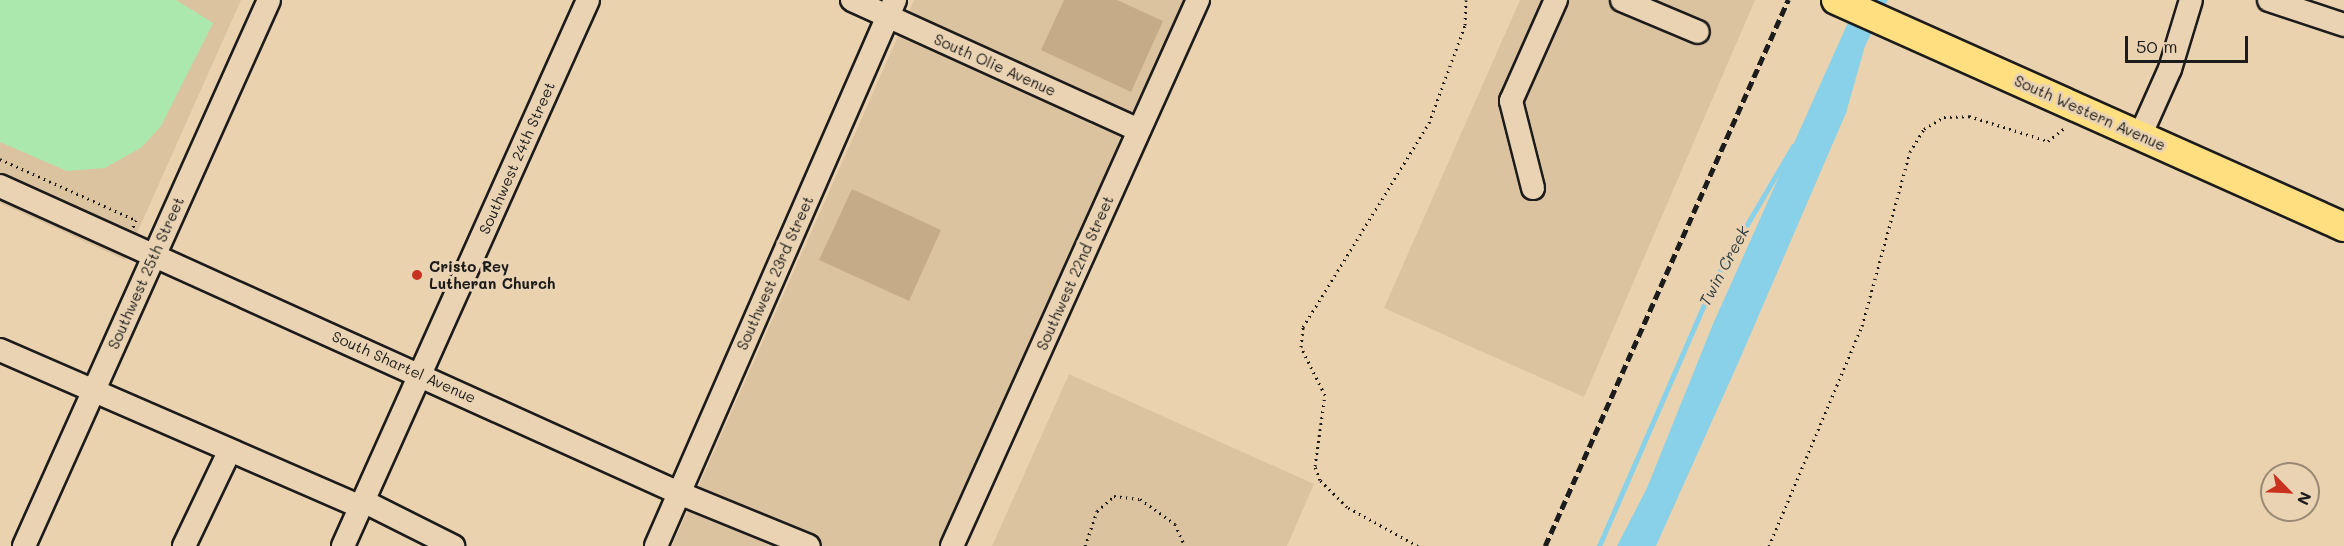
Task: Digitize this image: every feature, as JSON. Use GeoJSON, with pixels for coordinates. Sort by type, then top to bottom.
{"type":"FeatureCollection","features":[{"type":"Feature","properties":{"kind":"main road","name":"South Western Avenue"},"geometry":{"type":"LineString","coordinates":[[1836,0],[2344,227]]}},
{"type":"Feature","properties":{"kind":"street","name":"Southwest 25th Street"},"geometry":{"type":"LineString","coordinates":[[24,546],[269,0]]}},
{"type":"Feature","properties":{"kind":"street","name":"Southwest 24th Street"},"geometry":{"type":"LineString","coordinates":[[343,546],[588,0]]}},
{"type":"Feature","properties":{"kind":"street","name":"South Olie Avenue"},"geometry":{"type":"LineString","coordinates":[[852,0],[891,8],[1139,130]]}},
{"type":"Feature","properties":{"kind":"street","name":"Southwest 22nd Street"},"geometry":{"type":"LineString","coordinates":[[952,546],[1198,0]]}},
{"type":"Feature","properties":{"kind":"street"},"geometry":{"type":"LineString","coordinates":[[1533,188],[1511,101],[1556,0]]}},
{"type":"Feature","properties":{"kind":"street"},"geometry":{"type":"LineString","coordinates":[[1622,0],[1698,32]]}},
{"type":"Feature","properties":{"kind":"street"},"geometry":{"type":"LineString","coordinates":[[2140,136],[2170,69],[2191,0]]}},
{"type":"Feature","properties":{"kind":"street"},"geometry":{"type":"LineString","coordinates":[[2269,0],[2344,26]]}},
{"type":"Feature","properties":{"kind":"street","name":"Southwest 23rd Street"},"geometry":{"type":"LineString","coordinates":[[656,546],[891,8]]}},
{"type":"Feature","properties":{"kind":"street","name":"South Shartel Avenue"},"geometry":{"type":"LineString","coordinates":[[0,186],[420,373],[679,494],[805,545]]}},
{"type":"Feature","properties":{"kind":"street"},"geometry":{"type":"LineString","coordinates":[[0,350],[229,452],[362,504],[453,546]]}},
{"type":"Feature","properties":{"kind":"street"},"geometry":{"type":"LineString","coordinates":[[184,546],[229,452]]}},
{"type":"Feature","properties":{"kind":"path"},"geometry":{"type":"LineString","coordinates":[[1418,546],[1347,507],[1320,480],[1315,466],[1325,395],[1301,347],[1303,327],[1429,123],[1465,25],[1466,0]]}},
{"type":"Feature","properties":{"kind":"path"},"geometry":{"type":"LineString","coordinates":[[1769,546],[1862,326],[1910,152],[1924,129],[1944,117],[1969,116],[2048,141],[2066,127],[2076,107]]}},
{"type":"Feature","properties":{"kind":"path"},"geometry":{"type":"LineString","coordinates":[[0,159],[136,220],[126,242]]}},
{"type":"Feature","properties":{"kind":"path"},"geometry":{"type":"LineString","coordinates":[[1085,546],[1098,511],[1114,496],[1140,499],[1166,517],[1185,546]]}},
{"type":"Feature","properties":{"kind":"shaded area"},"geometry":{"type":"Polygon","coordinates":[[[0,0],[241,0],[125,260],[0,203],[0,0]]]}},
{"type":"Feature","properties":{"kind":"shaded area"},"geometry":{"type":"Polygon","coordinates":[[[914,0],[1183,0],[954,546],[672,546],[914,0]]]}},
{"type":"Feature","properties":{"kind":"shaded area"},"geometry":{"type":"Polygon","coordinates":[[[1520,0],[1755,0],[1584,397],[1384,308],[1520,0]]]}},
{"type":"Feature","properties":{"kind":"shaded area"},"geometry":{"type":"Polygon","coordinates":[[[1069,374],[1314,484],[1287,546],[992,546],[1069,374]]]}},
{"type":"Feature","properties":{"kind":"green space"},"geometry":{"type":"Polygon","coordinates":[[[0,0],[176,0],[213,23],[161,126],[142,147],[105,168],[67,171],[0,142],[0,0]]]}},
{"type":"Feature","properties":{"kind":"water"},"geometry":{"type":"Polygon","coordinates":[[[1858,0],[1888,0],[1865,46],[1846,113],[1739,361],[1656,546],[1617,546],[1647,488],[1713,324],[1858,0]]]}},
{"type":"Feature","properties":{"kind":"building"},"geometry":{"type":"Polygon","coordinates":[[[1064,0],[1117,0],[1163,21],[1131,92],[1041,50],[1064,0]]]}},
{"type":"Feature","properties":{"kind":"building"},"geometry":{"type":"Polygon","coordinates":[[[852,189],[941,230],[909,301],[819,260],[852,189]]]}},
{"type":"Feature","properties":{"kind":"waterway","name":"Twin Creek"},"geometry":{"type":"LineString","coordinates":[[1599,546],[1715,279],[1793,146]]}},
{"type":"Feature","properties":{"kind":"railway"},"geometry":{"type":"LineString","coordinates":[[1545,546],[1788,0]]}},
{"type":"Feature","properties":{"kind":"place","name":"Cristo Rey Lutheran Church"},"geometry":{"type":"Point","coordinates":[417,275]}}]}
